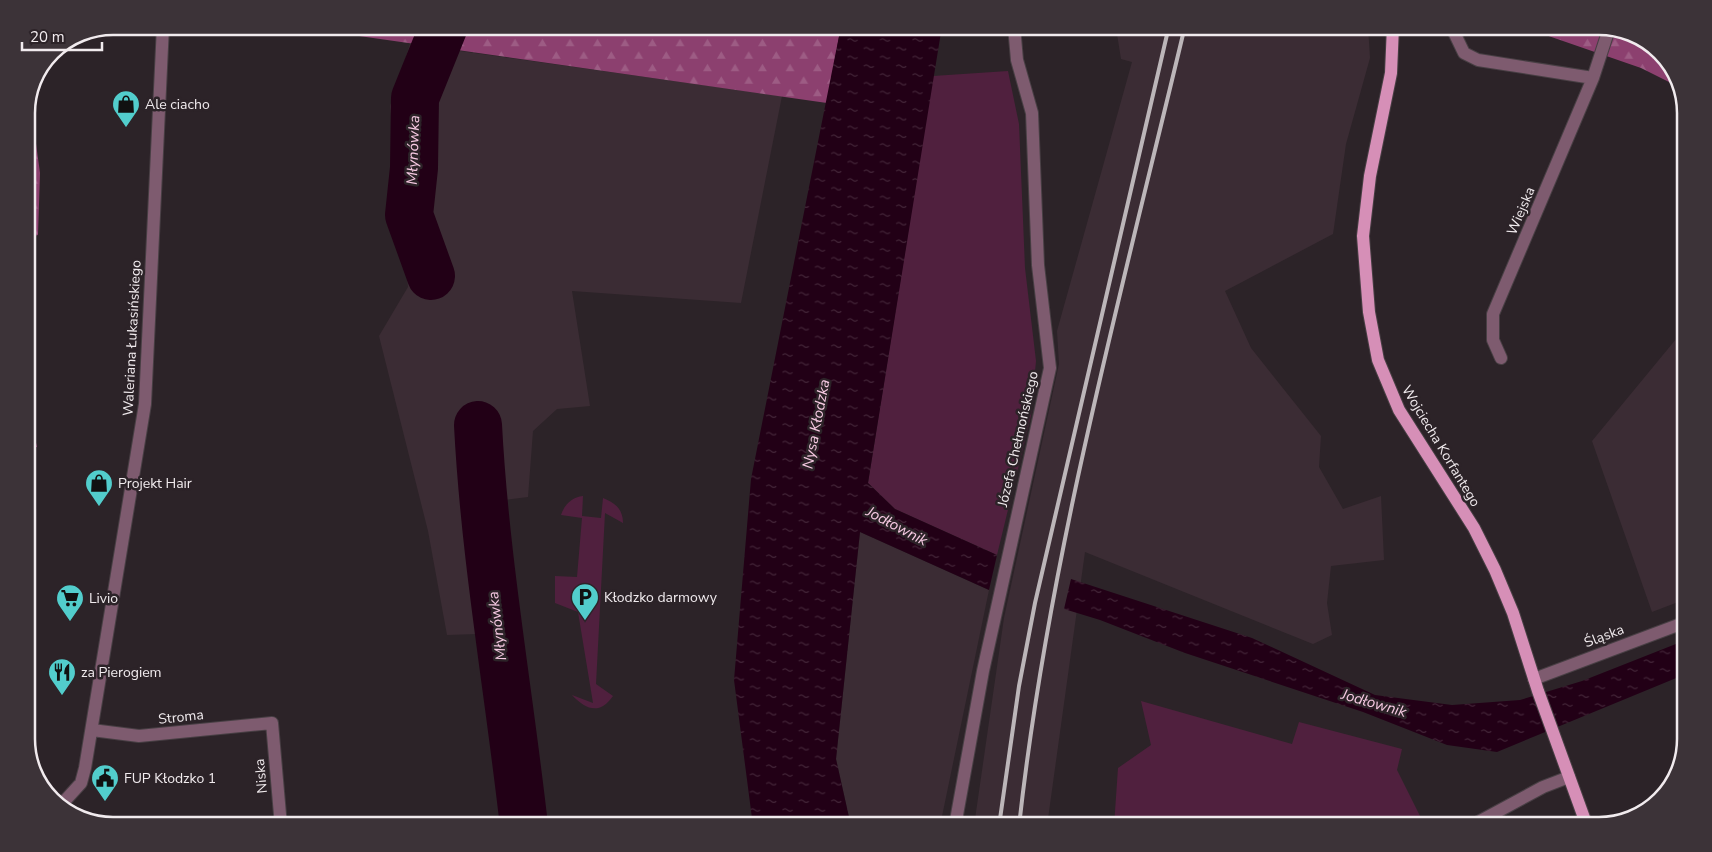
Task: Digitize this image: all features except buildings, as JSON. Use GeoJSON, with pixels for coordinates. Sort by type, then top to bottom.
{"type":"FeatureCollection","features":[{"type":"Feature","properties":{"kind":"main road","name":"Wojciecha Korfantego"},"geometry":{"type":"LineString","coordinates":[[1393,35],[1391,72],[1370,176],[1363,236],[1366,285],[1375,344],[1384,376],[1399,410],[1459,503],[1492,562],[1513,613],[1552,732],[1583,817]]}},
{"type":"Feature","properties":{"kind":"street","name":"Waleriana Łukasińskiego"},"geometry":{"type":"LineString","coordinates":[[73,793],[81,782],[92,730],[145,404],[163,35]]}},
{"type":"Feature","properties":{"kind":"street","name":"Józefa Chełmońskiego"},"geometry":{"type":"LineString","coordinates":[[957,817],[982,671],[1050,368],[1038,265],[1032,113],[1018,60],[1015,35]]}},
{"type":"Feature","properties":{"kind":"street"},"geometry":{"type":"LineString","coordinates":[[1455,35],[1464,52],[1478,60],[1593,78]]}},
{"type":"Feature","properties":{"kind":"street","name":"Wiejska"},"geometry":{"type":"LineString","coordinates":[[1501,358],[1493,340],[1493,314],[1593,78],[1607,36]]}},
{"type":"Feature","properties":{"kind":"street","name":"Śląska"},"geometry":{"type":"LineString","coordinates":[[1536,685],[1677,626]]}},
{"type":"Feature","properties":{"kind":"street","name":"Stroma"},"geometry":{"type":"LineString","coordinates":[[92,730],[139,736],[272,724]]}},
{"type":"Feature","properties":{"kind":"street","name":"Niska"},"geometry":{"type":"LineString","coordinates":[[272,724],[280,817]]}},
{"type":"Feature","properties":{"kind":"street"},"geometry":{"type":"LineString","coordinates":[[1488,817],[1543,787],[1568,777]]}},
{"type":"Feature","properties":{"kind":"street"},"geometry":{"type":"LineString","coordinates":[[65,800],[73,793]]}},
{"type":"Feature","properties":{"kind":"street"},"geometry":{"type":"LineString","coordinates":[[71,804],[73,793]]}},
{"type":"Feature","properties":{"kind":"shaded area"},"geometry":{"type":"Polygon","coordinates":[[[1117,35],[1369,35],[1370,58],[1346,144],[1333,234],[1225,291],[1251,348],[1321,436],[1319,467],[1343,509],[1381,496],[1384,560],[1331,566],[1327,603],[1332,635],[1313,644],[1085,552],[1048,817],[975,817],[1004,618],[1059,364],[1057,331],[1132,62],[1121,59],[1117,35]]]}},
{"type":"Feature","properties":{"kind":"shaded area"},"geometry":{"type":"Polygon","coordinates":[[[410,44],[782,96],[741,303],[572,291],[590,406],[557,409],[533,431],[528,497],[466,505],[477,634],[447,635],[428,531],[379,336],[408,287],[390,106],[410,44]]]}},
{"type":"Feature","properties":{"kind":"shaded area"},"geometry":{"type":"Polygon","coordinates":[[[1008,71],[1019,124],[1025,268],[1036,361],[1031,415],[997,555],[895,509],[868,483],[933,76],[1008,71]]]}},
{"type":"Feature","properties":{"kind":"shaded area"},"geometry":{"type":"Polygon","coordinates":[[[1677,338],[1677,602],[1652,612],[1592,441],[1677,338]]]}},
{"type":"Feature","properties":{"kind":"shaded area"},"geometry":{"type":"Polygon","coordinates":[[[583,496],[582,516],[601,518],[603,498],[612,502],[618,508],[622,514],[623,523],[605,513],[596,684],[613,696],[603,706],[598,708],[582,704],[572,695],[593,703],[578,612],[555,603],[555,576],[577,577],[582,518],[561,515],[569,502],[583,496]]]}},
{"type":"Feature","properties":{"kind":"shaded area"},"geometry":{"type":"Polygon","coordinates":[[[860,532],[989,590],[942,817],[849,817],[836,759],[860,532]]]}},
{"type":"Feature","properties":{"kind":"shaded area"},"geometry":{"type":"Polygon","coordinates":[[[1141,701],[1292,744],[1299,722],[1402,749],[1397,770],[1420,817],[1115,817],[1118,768],[1151,745],[1141,701]]]}},
{"type":"Feature","properties":{"kind":"green space"},"geometry":{"type":"Polygon","coordinates":[[[352,35],[839,35],[827,103],[352,35]]]}},
{"type":"Feature","properties":{"kind":"green space"},"geometry":{"type":"Polygon","coordinates":[[[1546,35],[1599,35],[1624,39],[1650,54],[1664,70],[1671,83],[1641,68],[1546,35]]]}},
{"type":"Feature","properties":{"kind":"green space"},"geometry":{"type":"Polygon","coordinates":[[[35,136],[40,173],[38,235],[35,236],[35,136]]]}},
{"type":"Feature","properties":{"kind":"water"},"geometry":{"type":"Polygon","coordinates":[[[839,35],[941,35],[868,483],[895,509],[997,555],[989,590],[860,532],[836,759],[849,817],[752,817],[734,680],[751,479],[839,35]]]}},
{"type":"Feature","properties":{"kind":"water","name":"Jodłownik"},"geometry":{"type":"Polygon","coordinates":[[[1071,579],[1252,638],[1375,695],[1452,705],[1520,700],[1582,681],[1677,644],[1677,678],[1497,752],[1447,745],[1363,712],[1185,653],[1100,620],[1064,609],[1071,579]]]}},
{"type":"Feature","properties":{"kind":"waterway","name":"Młynówka"},"geometry":{"type":"LineString","coordinates":[[431,276],[409,215],[414,168],[415,98],[440,35]]}},
{"type":"Feature","properties":{"kind":"waterway","name":"Młynówka"},"geometry":{"type":"LineString","coordinates":[[478,425],[486,526],[523,817]]}},
{"type":"Feature","properties":{"kind":"railway"},"geometry":{"type":"LineString","coordinates":[[1000,817],[1019,686],[1035,603],[1167,35]]}},
{"type":"Feature","properties":{"kind":"railway"},"geometry":{"type":"LineString","coordinates":[[1020,817],[1032,725],[1068,524],[1113,324],[1183,35]]}},
{"type":"Feature","properties":{"kind":"place","name":"Ale ciacho"},"geometry":{"type":"Point","coordinates":[126,128]}},
{"type":"Feature","properties":{"kind":"place","name":"Projekt Hair"},"geometry":{"type":"Point","coordinates":[99,507]}},
{"type":"Feature","properties":{"kind":"place","name":"Kłodzko darmowy"},"geometry":{"type":"Point","coordinates":[585,621]}},
{"type":"Feature","properties":{"kind":"place","name":"Livio"},"geometry":{"type":"Point","coordinates":[70,622]}},
{"type":"Feature","properties":{"kind":"place","name":"za Pierogiem"},"geometry":{"type":"Point","coordinates":[62,696]}},
{"type":"Feature","properties":{"kind":"place","name":"FUP Kłodzko 1"},"geometry":{"type":"Point","coordinates":[105,802]}},
{"type":"Feature","properties":{"kind":"water label","name":"Nysa Kłodzka"},"geometry":{"type":"Point","coordinates":[816,424]}}]}
